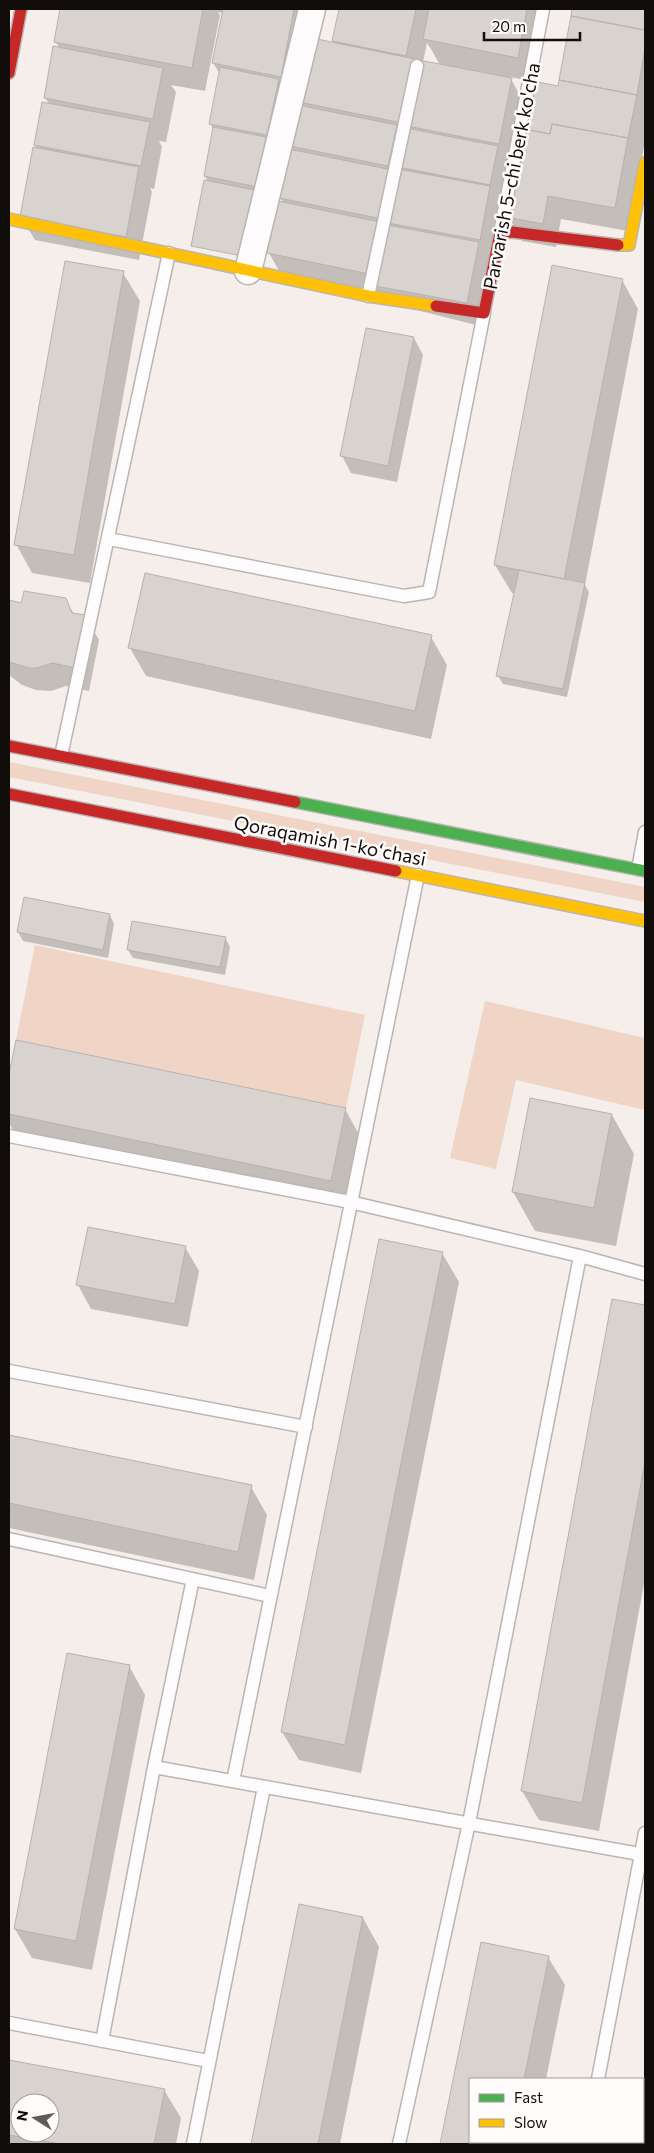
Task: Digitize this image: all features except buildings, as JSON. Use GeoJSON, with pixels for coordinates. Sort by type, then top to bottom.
{"type":"FeatureCollection","features":[{"type":"Feature","properties":{"kind":"main road"},"geometry":{"type":"LineString","coordinates":[[9,73],[16,16]]}},
{"type":"Feature","properties":{"kind":"main road"},"geometry":{"type":"LineString","coordinates":[[500,233],[512,232],[607,245],[637,247],[645,163]]}},
{"type":"Feature","properties":{"kind":"main road"},"geometry":{"type":"LineString","coordinates":[[9,219],[248,272],[368,296],[484,313]]}},
{"type":"Feature","properties":{"kind":"main road","name":"Parvarish 5-chi berk ko'cha"},"geometry":{"type":"LineString","coordinates":[[484,313],[500,233]]}},
{"type":"Feature","properties":{"kind":"main road","name":"Qoraqamish 1-koʻchasi"},"geometry":{"type":"LineString","coordinates":[[9,746],[642,870]]}},
{"type":"Feature","properties":{"kind":"main road","name":"Qoraqamish 1-koʻchasi"},"geometry":{"type":"LineString","coordinates":[[9,794],[645,921]]}},
{"type":"Feature","properties":{"kind":"street"},"geometry":{"type":"LineString","coordinates":[[248,272],[312,9]]}},
{"type":"Feature","properties":{"kind":"lane","name":"Parvarish 5-chi berk ko'cha"},"geometry":{"type":"LineString","coordinates":[[500,233],[543,9]]}},
{"type":"Feature","properties":{"kind":"lane"},"geometry":{"type":"LineString","coordinates":[[368,296],[417,66]]}},
{"type":"Feature","properties":{"kind":"lane"},"geometry":{"type":"LineString","coordinates":[[61,756],[169,253]]}},
{"type":"Feature","properties":{"kind":"lane"},"geometry":{"type":"LineString","coordinates":[[109,539],[404,596],[429,592],[484,313]]}},
{"type":"Feature","properties":{"kind":"lane"},"geometry":{"type":"LineString","coordinates":[[642,870],[645,832]]}},
{"type":"Feature","properties":{"kind":"lane"},"geometry":{"type":"LineString","coordinates":[[233,1781],[418,875]]}},
{"type":"Feature","properties":{"kind":"lane"},"geometry":{"type":"LineString","coordinates":[[9,1136],[350,1202],[580,1256],[645,1274]]}},
{"type":"Feature","properties":{"kind":"lane"},"geometry":{"type":"LineString","coordinates":[[399,2144],[469,1823],[580,1256]]}},
{"type":"Feature","properties":{"kind":"lane"},"geometry":{"type":"LineString","coordinates":[[9,1371],[306,1427]]}},
{"type":"Feature","properties":{"kind":"lane"},"geometry":{"type":"LineString","coordinates":[[9,1539],[270,1596]]}},
{"type":"Feature","properties":{"kind":"lane"},"geometry":{"type":"LineString","coordinates":[[102,2041],[154,1767],[193,1579]]}},
{"type":"Feature","properties":{"kind":"lane"},"geometry":{"type":"LineString","coordinates":[[154,1767],[643,1855]]}},
{"type":"Feature","properties":{"kind":"lane"},"geometry":{"type":"LineString","coordinates":[[193,2144],[264,1787]]}},
{"type":"Feature","properties":{"kind":"lane"},"geometry":{"type":"LineString","coordinates":[[598,2078],[643,1855],[645,1834]]}},
{"type":"Feature","properties":{"kind":"lane"},"geometry":{"type":"LineString","coordinates":[[9,2023],[208,2061]]}},
{"type":"Feature","properties":{"kind":"shaded area"},"geometry":{"type":"Polygon","coordinates":[[[9,762],[645,887],[645,902],[9,777],[9,762]]]}},
{"type":"Feature","properties":{"kind":"shaded area"},"geometry":{"type":"Polygon","coordinates":[[[35,945],[365,1015],[346,1108],[16,1040],[35,945]]]}},
{"type":"Feature","properties":{"kind":"shaded area"},"geometry":{"type":"Polygon","coordinates":[[[485,1001],[645,1038],[645,1110],[516,1080],[496,1169],[450,1158],[485,1001]]]}},
{"type":"Feature","properties":{"kind":"traffic: fast"},"geometry":{"type":"LineString","coordinates":[[295,802],[645,871]]}},
{"type":"Feature","properties":{"kind":"traffic: slow"},"geometry":{"type":"LineString","coordinates":[[618,245],[629,245],[645,163]]}},
{"type":"Feature","properties":{"kind":"traffic: slow"},"geometry":{"type":"LineString","coordinates":[[9,219],[368,296],[436,306]]}},
{"type":"Feature","properties":{"kind":"traffic: slow"},"geometry":{"type":"LineString","coordinates":[[396,871],[645,921]]}},
{"type":"Feature","properties":{"kind":"traffic: jam"},"geometry":{"type":"LineString","coordinates":[[9,73],[21,9]]}},
{"type":"Feature","properties":{"kind":"traffic: jam"},"geometry":{"type":"LineString","coordinates":[[436,306],[484,313],[500,233],[512,232],[618,245]]}},
{"type":"Feature","properties":{"kind":"traffic: jam"},"geometry":{"type":"LineString","coordinates":[[9,746],[295,802]]}},
{"type":"Feature","properties":{"kind":"traffic: jam"},"geometry":{"type":"LineString","coordinates":[[9,794],[396,871]]}}]}
